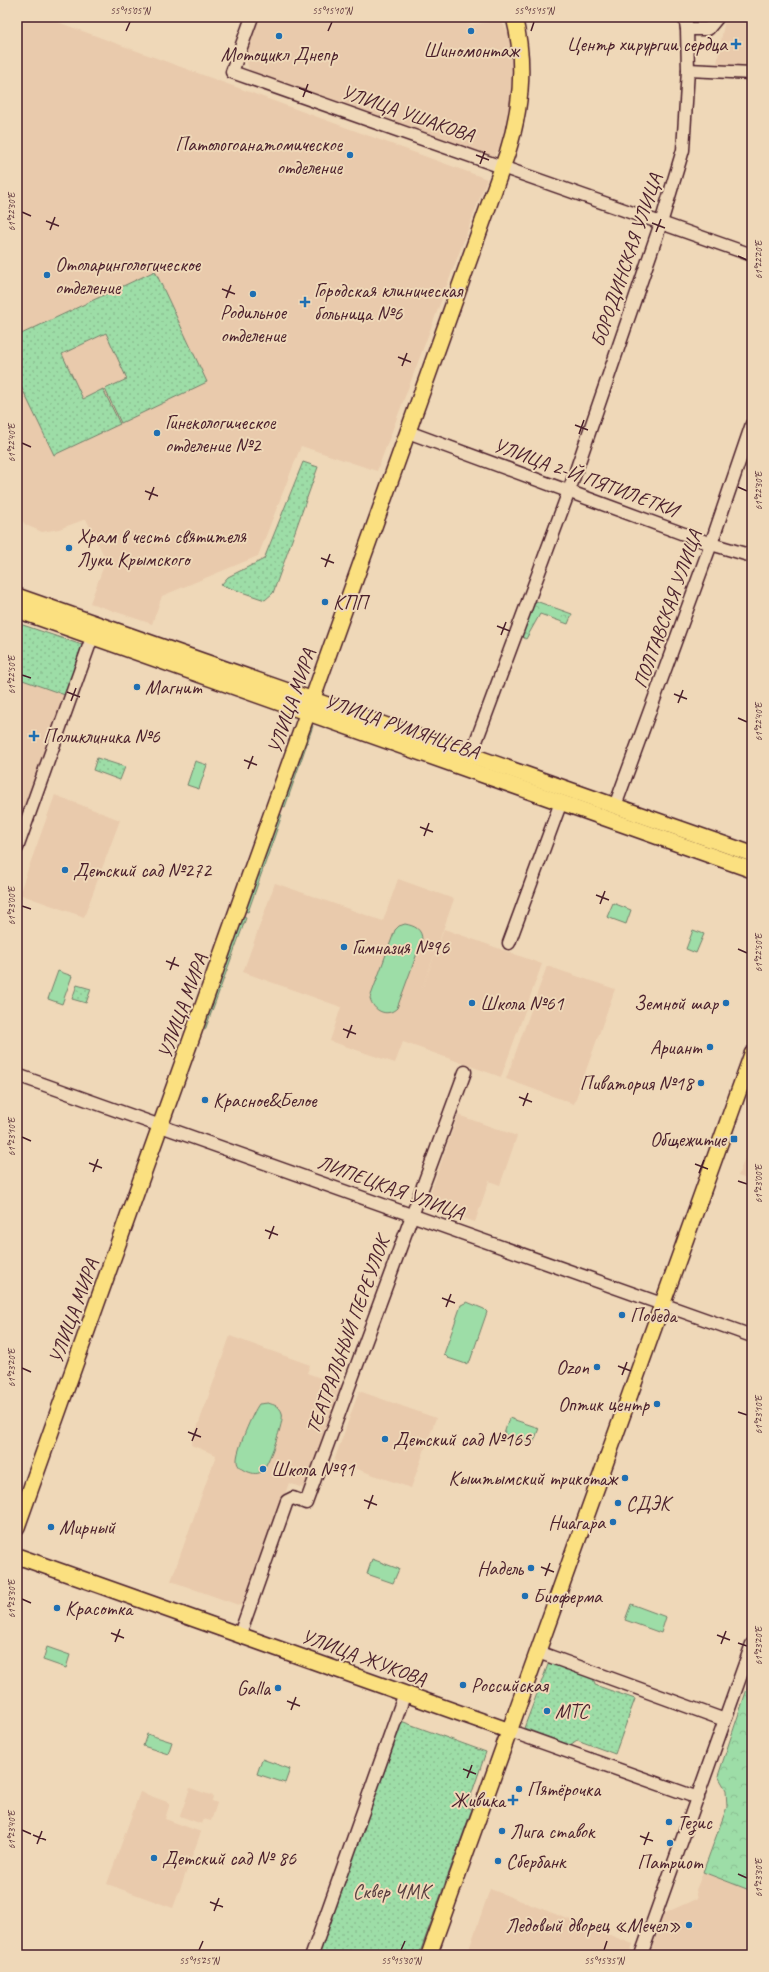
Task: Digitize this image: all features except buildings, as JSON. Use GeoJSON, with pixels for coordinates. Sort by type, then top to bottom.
{"type":"FeatureCollection","features":[{"type":"Feature","properties":{"kind":"main road","name":"УЛИЦА МИРА"},"geometry":{"type":"LineString","coordinates":[[17,1527],[503,166],[514,130],[520,91],[520,49],[514,17]]}},
{"type":"Feature","properties":{"kind":"main road","name":"УЛИЦА РУМЯНЦЕВА"},"geometry":{"type":"LineString","coordinates":[[17,596],[95,631]]}},
{"type":"Feature","properties":{"kind":"main road","name":"УЛИЦА РУМЯНЦЕВА"},"geometry":{"type":"LineString","coordinates":[[17,610],[95,631],[310,707],[561,802],[752,870]]}},
{"type":"Feature","properties":{"kind":"main road","name":"УЛИЦА РУМЯНЦЕВА"},"geometry":{"type":"LineString","coordinates":[[310,707],[471,755],[752,854]]}},
{"type":"Feature","properties":{"kind":"main road"},"geometry":{"type":"LineString","coordinates":[[429,1955],[752,1054]]}},
{"type":"Feature","properties":{"kind":"main road","name":"УЛИЦА ЖУКОВА"},"geometry":{"type":"LineString","coordinates":[[17,1556],[510,1730]]}},
{"type":"Feature","properties":{"kind":"street","name":"УЛИЦА УШАКОВА"},"geometry":{"type":"LineString","coordinates":[[252,17],[232,72],[503,166],[752,255]]}},
{"type":"Feature","properties":{"kind":"street","name":"БОРОДИНСКАЯ УЛИЦА"},"geometry":{"type":"LineString","coordinates":[[471,755],[569,491],[661,223],[682,150],[688,70],[687,29],[685,17]]}},
{"type":"Feature","properties":{"kind":"street"},"geometry":{"type":"LineString","coordinates":[[687,29],[708,29],[718,17]]}},
{"type":"Feature","properties":{"kind":"street"},"geometry":{"type":"LineString","coordinates":[[688,70],[752,73]]}},
{"type":"Feature","properties":{"kind":"street","name":"ПОЛТАВСКАЯ УЛИЦА"},"geometry":{"type":"LineString","coordinates":[[615,806],[711,544],[752,424]]}},
{"type":"Feature","properties":{"kind":"street","name":"УЛИЦА 2-Й ПЯТИЛЕТКИ"},"geometry":{"type":"LineString","coordinates":[[408,432],[711,544],[752,556]]}},
{"type":"Feature","properties":{"kind":"street"},"geometry":{"type":"LineString","coordinates":[[17,848],[95,631]]}},
{"type":"Feature","properties":{"kind":"street"},"geometry":{"type":"LineString","coordinates":[[509,943],[561,802]]}},
{"type":"Feature","properties":{"kind":"street","name":"ТЕАТРАЛЬНЫЙ ПЕРЕУЛОК"},"geometry":{"type":"LineString","coordinates":[[240,1634],[287,1501],[293,1498],[306,1503],[465,1072]]}},
{"type":"Feature","properties":{"kind":"street","name":"ЛИПЕЦКАЯ УЛИЦА"},"geometry":{"type":"LineString","coordinates":[[17,1075],[752,1336]]}},
{"type":"Feature","properties":{"kind":"street"},"geometry":{"type":"LineString","coordinates":[[641,1955],[752,1644]]}},
{"type":"Feature","properties":{"kind":"street"},"geometry":{"type":"LineString","coordinates":[[538,1652],[725,1720]]}},
{"type":"Feature","properties":{"kind":"street"},"geometry":{"type":"LineString","coordinates":[[312,1955],[405,1693]]}},
{"type":"Feature","properties":{"kind":"street","name":"УЛИЦА ЖУКОВА"},"geometry":{"type":"LineString","coordinates":[[510,1730],[698,1798]]}},
{"type":"Feature","properties":{"kind":"shaded area","name":"Городская клиническая больница №6"},"geometry":{"type":"Polygon","coordinates":[[[17,17],[44,17],[487,179],[377,471],[301,446],[258,556],[162,596],[152,624],[90,603],[106,560],[86,519],[59,529],[42,532],[26,525],[17,516],[17,378],[54,455],[83,399],[61,354],[106,333],[128,379],[121,423],[155,271],[17,336],[17,17]]]}},
{"type":"Feature","properties":{"kind":"shaded area"},"geometry":{"type":"Polygon","coordinates":[[[259,17],[448,17],[472,25],[500,20],[509,33],[513,74],[511,111],[501,145],[493,158],[250,74],[245,54],[259,17]]]}},
{"type":"Feature","properties":{"kind":"shaded area","name":"Центр хирургии сердца"},"geometry":{"type":"Polygon","coordinates":[[[752,17],[752,71],[716,70],[725,18],[752,17]]]}},
{"type":"Feature","properties":{"kind":"shaded area","name":"Поликлиника №6"},"geometry":{"type":"Polygon","coordinates":[[[17,678],[65,695],[17,827],[17,678]]]}},
{"type":"Feature","properties":{"kind":"shaded area","name":"Детский сад №272"},"geometry":{"type":"Polygon","coordinates":[[[55,795],[120,820],[84,917],[19,894],[55,795]]]}},
{"type":"Feature","properties":{"kind":"shaded area","name":"Гимназия №96"},"geometry":{"type":"Polygon","coordinates":[[[398,879],[454,899],[421,992],[444,929],[542,964],[501,1077],[403,1042],[395,1063],[330,1041],[341,1007],[243,972],[275,883],[383,921],[398,879]]]}},
{"type":"Feature","properties":{"kind":"shaded area"},"geometry":{"type":"Polygon","coordinates":[[[547,966],[615,989],[574,1104],[506,1079],[547,966]]]}},
{"type":"Feature","properties":{"kind":"shaded area"},"geometry":{"type":"Polygon","coordinates":[[[458,1115],[517,1136],[500,1185],[489,1181],[475,1222],[426,1205],[458,1115]]]}},
{"type":"Feature","properties":{"kind":"shaded area"},"geometry":{"type":"Polygon","coordinates":[[[752,1139],[752,1181],[738,1176],[752,1139]]]}},
{"type":"Feature","properties":{"kind":"shaded area","name":"Школа №91"},"geometry":{"type":"Polygon","coordinates":[[[230,1336],[310,1365],[307,1373],[345,1387],[308,1490],[289,1483],[244,1607],[171,1581],[216,1455],[191,1445],[230,1336]]]}},
{"type":"Feature","properties":{"kind":"shaded area","name":"Детский сад №165"},"geometry":{"type":"Polygon","coordinates":[[[359,1391],[436,1418],[411,1488],[334,1461],[359,1391]]]}},
{"type":"Feature","properties":{"kind":"shaded area"},"geometry":{"type":"Polygon","coordinates":[[[190,1788],[213,1796],[212,1801],[217,1803],[211,1821],[204,1819],[202,1824],[180,1816],[190,1788]]]}},
{"type":"Feature","properties":{"kind":"shaded area","name":"Детский сад № 86"},"geometry":{"type":"Polygon","coordinates":[[[140,1792],[170,1803],[165,1819],[201,1832],[173,1908],[107,1884],[140,1792]]]}},
{"type":"Feature","properties":{"kind":"shaded area"},"geometry":{"type":"Polygon","coordinates":[[[703,1872],[752,1891],[752,1955],[649,1955],[663,1914],[698,1898],[696,1890],[703,1872]]]}},
{"type":"Feature","properties":{"kind":"shaded area"},"geometry":{"type":"Polygon","coordinates":[[[490,1889],[633,1944],[629,1955],[467,1955],[490,1889]]]}},
{"type":"Feature","properties":{"kind":"green space"},"geometry":{"type":"Polygon","coordinates":[[[155,271],[207,382],[121,423],[105,389],[127,379],[106,333],[62,354],[83,399],[103,389],[120,424],[54,455],[17,378],[17,336],[155,271]]]}},
{"type":"Feature","properties":{"kind":"green space"},"geometry":{"type":"Polygon","coordinates":[[[303,462],[318,467],[273,593],[265,600],[221,585],[228,577],[264,559],[303,462]]]}},
{"type":"Feature","properties":{"kind":"green space"},"geometry":{"type":"Polygon","coordinates":[[[533,600],[572,614],[568,624],[540,614],[526,639],[519,635],[533,600]]]}},
{"type":"Feature","properties":{"kind":"green space"},"geometry":{"type":"Polygon","coordinates":[[[17,623],[82,645],[65,695],[17,678],[17,623]]]}},
{"type":"Feature","properties":{"kind":"green space"},"geometry":{"type":"Polygon","coordinates":[[[307,724],[313,726],[285,807],[279,805],[307,724]]]}},
{"type":"Feature","properties":{"kind":"green space"},"geometry":{"type":"Polygon","coordinates":[[[97,758],[125,767],[120,780],[93,770],[97,758]]]}},
{"type":"Feature","properties":{"kind":"green space"},"geometry":{"type":"Polygon","coordinates":[[[195,761],[207,765],[199,789],[187,785],[195,761]]]}},
{"type":"Feature","properties":{"kind":"green space"},"geometry":{"type":"Polygon","coordinates":[[[276,813],[282,815],[248,912],[241,910],[276,813]]]}},
{"type":"Feature","properties":{"kind":"green space"},"geometry":{"type":"Polygon","coordinates":[[[613,903],[631,910],[626,924],[607,917],[613,903]]]}},
{"type":"Feature","properties":{"kind":"green space"},"geometry":{"type":"Polygon","coordinates":[[[239,916],[246,918],[205,1030],[199,1028],[239,916]]]}},
{"type":"Feature","properties":{"kind":"green space"},"geometry":{"type":"Polygon","coordinates":[[[405,924],[417,929],[421,933],[422,940],[397,1008],[393,1011],[385,1013],[377,1010],[370,998],[395,930],[399,926],[405,924]]]}},
{"type":"Feature","properties":{"kind":"green space"},"geometry":{"type":"Polygon","coordinates":[[[693,930],[704,934],[696,953],[686,949],[693,930]]]}},
{"type":"Feature","properties":{"kind":"green space"},"geometry":{"type":"Polygon","coordinates":[[[58,971],[72,976],[62,1004],[48,999],[58,971]]]}},
{"type":"Feature","properties":{"kind":"green space"},"geometry":{"type":"Polygon","coordinates":[[[77,985],[91,989],[86,1003],[72,999],[77,985]]]}},
{"type":"Feature","properties":{"kind":"green space"},"geometry":{"type":"Polygon","coordinates":[[[467,1302],[484,1309],[487,1312],[470,1361],[466,1364],[448,1358],[444,1354],[461,1305],[467,1302]]]}},
{"type":"Feature","properties":{"kind":"green space"},"geometry":{"type":"Polygon","coordinates":[[[268,1403],[280,1409],[282,1413],[281,1424],[268,1462],[261,1472],[255,1474],[243,1470],[239,1466],[237,1463],[237,1456],[245,1432],[256,1408],[259,1404],[268,1403]]]}},
{"type":"Feature","properties":{"kind":"green space"},"geometry":{"type":"Polygon","coordinates":[[[509,1418],[539,1428],[533,1444],[504,1434],[509,1418]]]}},
{"type":"Feature","properties":{"kind":"green space"},"geometry":{"type":"Polygon","coordinates":[[[372,1559],[399,1569],[393,1583],[367,1574],[372,1559]]]}},
{"type":"Feature","properties":{"kind":"green space"},"geometry":{"type":"Polygon","coordinates":[[[631,1604],[666,1617],[661,1633],[625,1620],[631,1604]]]}},
{"type":"Feature","properties":{"kind":"green space"},"geometry":{"type":"Polygon","coordinates":[[[47,1647],[70,1655],[66,1668],[43,1660],[47,1647]]]}},
{"type":"Feature","properties":{"kind":"green space"},"geometry":{"type":"Polygon","coordinates":[[[549,1662],[593,1677],[595,1685],[635,1699],[615,1754],[577,1740],[570,1745],[524,1728],[549,1662]]]}},
{"type":"Feature","properties":{"kind":"green space"},"geometry":{"type":"Polygon","coordinates":[[[752,1674],[752,1891],[703,1872],[727,1807],[726,1790],[718,1776],[752,1674]]]}},
{"type":"Feature","properties":{"kind":"green space","name":"Сквер ЧМК"},"geometry":{"type":"Polygon","coordinates":[[[401,1721],[486,1752],[467,1807],[472,1809],[419,1955],[317,1955],[401,1721]]]}},
{"type":"Feature","properties":{"kind":"green space"},"geometry":{"type":"Polygon","coordinates":[[[147,1734],[172,1742],[168,1754],[143,1746],[147,1734]]]}},
{"type":"Feature","properties":{"kind":"green space"},"geometry":{"type":"Polygon","coordinates":[[[262,1759],[290,1769],[285,1783],[257,1774],[262,1759]]]}},
{"type":"Feature","properties":{"kind":"place","name":"Шиномонтаж"},"geometry":{"type":"Point","coordinates":[471,31]}},
{"type":"Feature","properties":{"kind":"place","name":"Мотоцикл Днепр"},"geometry":{"type":"Point","coordinates":[279,36]}},
{"type":"Feature","properties":{"kind":"place","name":"Центр хирургии сердца"},"geometry":{"type":"Point","coordinates":[736,44]}},
{"type":"Feature","properties":{"kind":"place","name":"Патологоанатомическое отделение"},"geometry":{"type":"Point","coordinates":[350,155]}},
{"type":"Feature","properties":{"kind":"place","name":"Отоларингологическое отделение"},"geometry":{"type":"Point","coordinates":[47,275]}},
{"type":"Feature","properties":{"kind":"place","name":"Родильное отделение"},"geometry":{"type":"Point","coordinates":[253,294]}},
{"type":"Feature","properties":{"kind":"place","name":"Городская клиническая больница №6"},"geometry":{"type":"Point","coordinates":[305,302]}},
{"type":"Feature","properties":{"kind":"place","name":"Гинекологическое отделение №2"},"geometry":{"type":"Point","coordinates":[157,433]}},
{"type":"Feature","properties":{"kind":"place","name":"Храм в честь святителя Луки Крымского"},"geometry":{"type":"Point","coordinates":[69,548]}},
{"type":"Feature","properties":{"kind":"place","name":"КПП"},"geometry":{"type":"Point","coordinates":[325,602]}},
{"type":"Feature","properties":{"kind":"place","name":"Магнит"},"geometry":{"type":"Point","coordinates":[137,687]}},
{"type":"Feature","properties":{"kind":"place","name":"Поликлиника №6"},"geometry":{"type":"Point","coordinates":[34,736]}},
{"type":"Feature","properties":{"kind":"place","name":"Детский сад №272"},"geometry":{"type":"Point","coordinates":[65,870]}},
{"type":"Feature","properties":{"kind":"place","name":"Гимназия №96"},"geometry":{"type":"Point","coordinates":[344,947]}},
{"type":"Feature","properties":{"kind":"place","name":"Школа №61"},"geometry":{"type":"Point","coordinates":[472,1003]}},
{"type":"Feature","properties":{"kind":"place","name":"Земной шар"},"geometry":{"type":"Point","coordinates":[726,1003]}},
{"type":"Feature","properties":{"kind":"place","name":"Ариант"},"geometry":{"type":"Point","coordinates":[710,1047]}},
{"type":"Feature","properties":{"kind":"place","name":"Пиватория №18"},"geometry":{"type":"Point","coordinates":[701,1083]}},
{"type":"Feature","properties":{"kind":"place","name":"Красное&Белое"},"geometry":{"type":"Point","coordinates":[205,1100]}},
{"type":"Feature","properties":{"kind":"place","name":"Общежитие"},"geometry":{"type":"Point","coordinates":[734,1139]}},
{"type":"Feature","properties":{"kind":"place","name":"Победа"},"geometry":{"type":"Point","coordinates":[622,1315]}},
{"type":"Feature","properties":{"kind":"place","name":"Ozon"},"geometry":{"type":"Point","coordinates":[597,1367]}},
{"type":"Feature","properties":{"kind":"place","name":"Оптик центр"},"geometry":{"type":"Point","coordinates":[657,1404]}},
{"type":"Feature","properties":{"kind":"place","name":"Детский сад №165"},"geometry":{"type":"Point","coordinates":[385,1439]}},
{"type":"Feature","properties":{"kind":"place","name":"Школа №91"},"geometry":{"type":"Point","coordinates":[263,1469]}},
{"type":"Feature","properties":{"kind":"place","name":"Кыштымский трикотаж"},"geometry":{"type":"Point","coordinates":[625,1478]}},
{"type":"Feature","properties":{"kind":"place","name":"СДЭК"},"geometry":{"type":"Point","coordinates":[618,1503]}},
{"type":"Feature","properties":{"kind":"place","name":"Ниагара"},"geometry":{"type":"Point","coordinates":[613,1522]}},
{"type":"Feature","properties":{"kind":"place","name":"Мирный"},"geometry":{"type":"Point","coordinates":[51,1527]}},
{"type":"Feature","properties":{"kind":"place","name":"Надель"},"geometry":{"type":"Point","coordinates":[531,1568]}},
{"type":"Feature","properties":{"kind":"place","name":"Биоферма"},"geometry":{"type":"Point","coordinates":[525,1596]}},
{"type":"Feature","properties":{"kind":"place","name":"Красотка"},"geometry":{"type":"Point","coordinates":[57,1608]}},
{"type":"Feature","properties":{"kind":"place","name":"Российская"},"geometry":{"type":"Point","coordinates":[463,1685]}},
{"type":"Feature","properties":{"kind":"place","name":"Galla"},"geometry":{"type":"Point","coordinates":[278,1688]}},
{"type":"Feature","properties":{"kind":"place","name":"МТС"},"geometry":{"type":"Point","coordinates":[547,1711]}},
{"type":"Feature","properties":{"kind":"place","name":"Пятёрочка"},"geometry":{"type":"Point","coordinates":[519,1789]}},
{"type":"Feature","properties":{"kind":"place","name":"Живика"},"geometry":{"type":"Point","coordinates":[513,1800]}},
{"type":"Feature","properties":{"kind":"place","name":"Тезис"},"geometry":{"type":"Point","coordinates":[669,1822]}},
{"type":"Feature","properties":{"kind":"place","name":"Лига ставок"},"geometry":{"type":"Point","coordinates":[502,1831]}},
{"type":"Feature","properties":{"kind":"place","name":"Патриот"},"geometry":{"type":"Point","coordinates":[670,1843]}},
{"type":"Feature","properties":{"kind":"place","name":"Детский сад № 86"},"geometry":{"type":"Point","coordinates":[154,1858]}},
{"type":"Feature","properties":{"kind":"place","name":"Сбербанк"},"geometry":{"type":"Point","coordinates":[498,1861]}},
{"type":"Feature","properties":{"kind":"place","name":"Ледовый дворец «Мечел»"},"geometry":{"type":"Point","coordinates":[689,1925]}}]}
